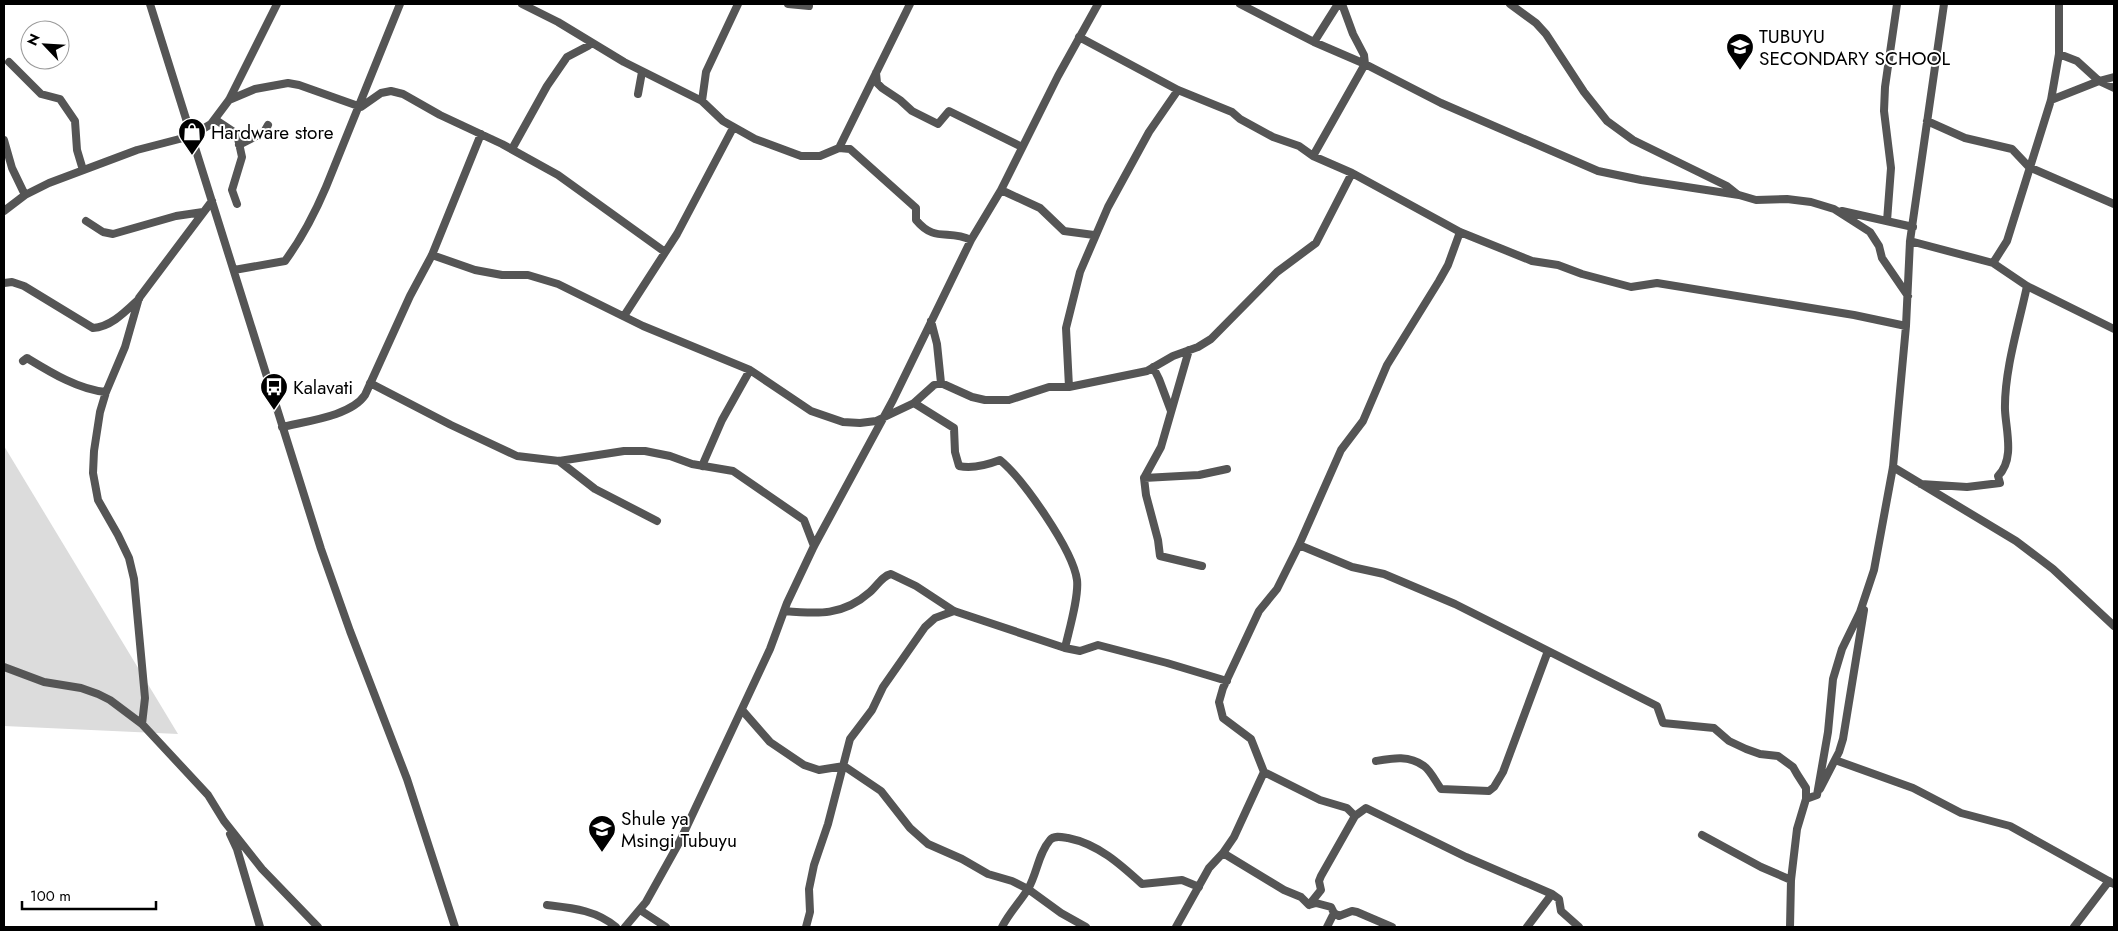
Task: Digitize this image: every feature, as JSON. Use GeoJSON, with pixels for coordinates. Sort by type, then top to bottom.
{"type":"FeatureCollection","features":[{"type":"Feature","properties":{"kind":"street"},"geometry":{"type":"LineString","coordinates":[[150,4],[282,427],[350,631],[407,779],[455,927]]}},
{"type":"Feature","properties":{"kind":"street"},"geometry":{"type":"LineString","coordinates":[[4,211],[25,195],[83,170],[137,150],[191,136],[203,130],[216,120],[229,100],[277,4]]}},
{"type":"Feature","properties":{"kind":"street"},"geometry":{"type":"LineString","coordinates":[[234,270],[285,262],[293,251],[323,195],[400,4]]}},
{"type":"Feature","properties":{"kind":"street"},"geometry":{"type":"LineString","coordinates":[[522,4],[558,22],[642,72],[702,101],[715,115],[733,128],[764,143],[801,156],[820,156],[839,148],[853,152],[916,208],[916,220],[926,232],[962,236],[971,240]]}},
{"type":"Feature","properties":{"kind":"street"},"geometry":{"type":"LineString","coordinates":[[702,101],[706,72],[738,4]]}},
{"type":"Feature","properties":{"kind":"street"},"geometry":{"type":"LineString","coordinates":[[788,4],[809,6]]}},
{"type":"Feature","properties":{"kind":"street"},"geometry":{"type":"LineString","coordinates":[[839,148],[910,4]]}},
{"type":"Feature","properties":{"kind":"street"},"geometry":{"type":"LineString","coordinates":[[625,927],[656,888],[680,842],[770,649],[784,612],[814,546],[883,418],[971,240],[1001,190],[1079,37],[1098,4]]}},
{"type":"Feature","properties":{"kind":"street"},"geometry":{"type":"LineString","coordinates":[[1240,4],[1314,42],[1365,64],[1442,103],[1598,171],[1641,180],[1739,195],[1756,200],[1787,199],[1811,202],[1839,211],[1913,227]]}},
{"type":"Feature","properties":{"kind":"street"},"geometry":{"type":"LineString","coordinates":[[1314,42],[1338,4]]}},
{"type":"Feature","properties":{"kind":"street"},"geometry":{"type":"LineString","coordinates":[[1313,156],[1365,64],[1365,57],[1353,34],[1342,4]]}},
{"type":"Feature","properties":{"kind":"street"},"geometry":{"type":"LineString","coordinates":[[1510,4],[1536,23],[1546,34],[1579,86],[1607,121],[1633,140],[1727,186],[1739,195]]}},
{"type":"Feature","properties":{"kind":"street"},"geometry":{"type":"LineString","coordinates":[[1887,221],[1891,168],[1884,111],[1885,87],[1897,4]]}},
{"type":"Feature","properties":{"kind":"street"},"geometry":{"type":"LineString","coordinates":[[1817,795],[1827,742],[1833,679],[1842,649],[1866,596],[1874,570],[1893,467],[1906,326],[1910,241],[1944,4]]}},
{"type":"Feature","properties":{"kind":"street"},"geometry":{"type":"LineString","coordinates":[[1993,263],[2007,241],[2051,100],[2059,54],[2060,4]]}},
{"type":"Feature","properties":{"kind":"street"},"geometry":{"type":"LineString","coordinates":[[1079,37],[1178,90],[1232,112],[1240,120],[1273,137],[1299,146],[1313,156],[1352,173],[1460,232],[1532,261],[1558,265],[1582,274],[1632,287],[1657,283],[1854,315],[1906,326]]}},
{"type":"Feature","properties":{"kind":"street"},"geometry":{"type":"LineString","coordinates":[[512,149],[547,86],[567,57],[588,46]]}},
{"type":"Feature","properties":{"kind":"street"},"geometry":{"type":"LineString","coordinates":[[2059,54],[2077,61],[2099,81],[2114,88]]}},
{"type":"Feature","properties":{"kind":"street"},"geometry":{"type":"LineString","coordinates":[[9,62],[41,94],[60,100],[75,121],[77,150],[83,170]]}},
{"type":"Feature","properties":{"kind":"street"},"geometry":{"type":"LineString","coordinates":[[638,94],[642,72]]}},
{"type":"Feature","properties":{"kind":"street"},"geometry":{"type":"LineString","coordinates":[[876,74],[877,83],[912,111],[938,124],[949,111],[1022,147]]}},
{"type":"Feature","properties":{"kind":"street"},"geometry":{"type":"LineString","coordinates":[[2051,100],[2114,77]]}},
{"type":"Feature","properties":{"kind":"street"},"geometry":{"type":"LineString","coordinates":[[229,100],[254,89],[288,82],[357,107],[364,107],[380,93],[397,92],[440,115],[512,149],[558,175],[665,252]]}},
{"type":"Feature","properties":{"kind":"street"},"geometry":{"type":"LineString","coordinates":[[1069,387],[1066,328],[1080,272],[1094,235],[1108,207],[1149,132],[1178,90]]}},
{"type":"Feature","properties":{"kind":"street"},"geometry":{"type":"LineString","coordinates":[[216,120],[237,134],[242,157],[232,190],[237,204]]}},
{"type":"Feature","properties":{"kind":"street"},"geometry":{"type":"LineString","coordinates":[[1926,121],[1965,138],[2012,149],[2029,167],[2114,204]]}},
{"type":"Feature","properties":{"kind":"street"},"geometry":{"type":"LineString","coordinates":[[239,145],[264,132],[268,124]]}},
{"type":"Feature","properties":{"kind":"street"},"geometry":{"type":"LineString","coordinates":[[624,316],[678,234],[733,128]]}},
{"type":"Feature","properties":{"kind":"street"},"geometry":{"type":"LineString","coordinates":[[282,427],[349,409],[361,401],[410,296],[432,255],[481,134]]}},
{"type":"Feature","properties":{"kind":"street"},"geometry":{"type":"LineString","coordinates":[[4,140],[12,168],[25,195]]}},
{"type":"Feature","properties":{"kind":"street"},"geometry":{"type":"LineString","coordinates":[[432,255],[474,270],[528,275],[548,280],[624,316],[750,370],[820,415],[853,423],[871,422],[914,404],[934,385],[941,382],[972,397],[994,400],[1020,398],[1049,388],[1069,387],[1147,371],[1211,339],[1276,272],[1316,243],[1352,173]]}},
{"type":"Feature","properties":{"kind":"street"},"geometry":{"type":"LineString","coordinates":[[1001,190],[1040,208],[1064,231],[1094,235]]}},
{"type":"Feature","properties":{"kind":"street"},"geometry":{"type":"LineString","coordinates":[[4,283],[12,282],[24,286],[93,328],[103,326],[113,321],[139,298],[212,201]]}},
{"type":"Feature","properties":{"kind":"street"},"geometry":{"type":"LineString","coordinates":[[1839,211],[1854,223],[1870,232],[1882,258],[1908,296]]}},
{"type":"Feature","properties":{"kind":"street"},"geometry":{"type":"LineString","coordinates":[[86,221],[103,232],[113,234],[176,216],[203,212]]}},
{"type":"Feature","properties":{"kind":"street"},"geometry":{"type":"LineString","coordinates":[[1355,816],[1346,808],[1320,800],[1264,772],[1251,739],[1227,723],[1221,716],[1220,700],[1226,681],[1259,611],[1277,589],[1299,545],[1341,450],[1363,421],[1387,365],[1448,265],[1460,232]]}},
{"type":"Feature","properties":{"kind":"street"},"geometry":{"type":"LineString","coordinates":[[1910,241],[1993,263],[2027,286],[2114,329]]}},
{"type":"Feature","properties":{"kind":"street"},"geometry":{"type":"LineString","coordinates":[[1921,484],[1966,487],[2000,483],[1998,476],[2004,468],[2010,448],[2006,419],[2006,390],[2027,286]]}},
{"type":"Feature","properties":{"kind":"street"},"geometry":{"type":"LineString","coordinates":[[139,298],[125,346],[100,412],[94,451],[94,479],[98,500],[129,558],[134,579],[145,698],[142,724]]}},
{"type":"Feature","properties":{"kind":"street"},"geometry":{"type":"LineString","coordinates":[[931,321],[937,344],[941,382]]}},
{"type":"Feature","properties":{"kind":"street"},"geometry":{"type":"LineString","coordinates":[[1189,350],[1157,456],[1144,478],[1160,556],[1202,566]]}},
{"type":"Feature","properties":{"kind":"street"},"geometry":{"type":"LineString","coordinates":[[23,361],[27,358],[76,384],[94,391],[106,392]]}},
{"type":"Feature","properties":{"kind":"street"},"geometry":{"type":"LineString","coordinates":[[1152,367],[1159,379],[1171,410]]}},
{"type":"Feature","properties":{"kind":"street"},"geometry":{"type":"LineString","coordinates":[[702,466],[722,420],[750,370]]}},
{"type":"Feature","properties":{"kind":"street"},"geometry":{"type":"LineString","coordinates":[[370,383],[508,453],[528,459],[559,461],[624,451],[645,451],[702,466],[733,471],[802,518],[808,525],[814,546]]}},
{"type":"Feature","properties":{"kind":"street"},"geometry":{"type":"LineString","coordinates":[[914,404],[954,428],[955,452],[959,466],[987,465],[1000,460],[1018,476],[1029,490],[1052,527],[1070,558],[1077,582],[1065,648]]}},
{"type":"Feature","properties":{"kind":"street"},"geometry":{"type":"LineString","coordinates":[[559,461],[595,489],[657,521]]}},
{"type":"Feature","properties":{"kind":"street"},"geometry":{"type":"LineString","coordinates":[[1893,467],[2020,544],[2053,569],[2114,626]]}},
{"type":"Feature","properties":{"kind":"street"},"geometry":{"type":"LineString","coordinates":[[1144,478],[1199,474],[1227,469]]}},
{"type":"Feature","properties":{"kind":"street"},"geometry":{"type":"LineString","coordinates":[[1299,545],[1352,567],[1384,574],[1455,604],[1657,706],[1663,723],[1714,728],[1729,741],[1760,754],[1778,756],[1793,767],[1806,788],[1806,799],[1797,829],[1791,880],[1790,927]]}},
{"type":"Feature","properties":{"kind":"street"},"geometry":{"type":"LineString","coordinates":[[784,612],[839,611],[867,595],[889,574],[916,586],[954,610],[1065,648],[1080,651],[1098,646],[1167,663],[1226,681]]}},
{"type":"Feature","properties":{"kind":"street"},"geometry":{"type":"LineString","coordinates":[[1806,799],[1817,795],[1835,760],[1843,739],[1866,596]]}},
{"type":"Feature","properties":{"kind":"street"},"geometry":{"type":"LineString","coordinates":[[806,927],[810,912],[809,889],[814,865],[844,766],[850,739],[872,710],[883,687],[922,631],[935,618],[954,610]]}},
{"type":"Feature","properties":{"kind":"street"},"geometry":{"type":"LineString","coordinates":[[1376,761],[1395,757],[1404,758],[1424,766],[1441,788],[1489,791],[1494,787],[1503,772],[1548,651]]}},
{"type":"Feature","properties":{"kind":"street"},"geometry":{"type":"LineString","coordinates":[[4,666],[44,682],[81,688],[98,694],[110,700],[142,724],[208,795],[224,821],[237,848],[260,927]]}},
{"type":"Feature","properties":{"kind":"street"},"geometry":{"type":"LineString","coordinates":[[742,710],[770,742],[804,766],[819,770],[844,766],[881,791],[910,828],[928,844],[962,859],[988,874],[1012,881],[1028,889],[1061,913],[1086,927]]}},
{"type":"Feature","properties":{"kind":"street"},"geometry":{"type":"LineString","coordinates":[[1835,760],[1913,788],[1961,813],[2010,826],[2112,883],[2074,927]]}},
{"type":"Feature","properties":{"kind":"street"},"geometry":{"type":"LineString","coordinates":[[1176,927],[1209,868],[1223,853],[1237,831],[1264,772]]}},
{"type":"Feature","properties":{"kind":"street"},"geometry":{"type":"LineString","coordinates":[[1309,905],[1321,890],[1319,881],[1321,876],[1355,816],[1366,808],[1466,856],[1552,894],[1559,898],[1561,911],[1579,927]]}},
{"type":"Feature","properties":{"kind":"street"},"geometry":{"type":"LineString","coordinates":[[224,821],[262,869],[318,927]]}},
{"type":"Feature","properties":{"kind":"street"},"geometry":{"type":"LineString","coordinates":[[1702,835],[1756,865],[1791,880]]}},
{"type":"Feature","properties":{"kind":"street"},"geometry":{"type":"LineString","coordinates":[[1002,927],[1028,889],[1050,840],[1058,837],[1076,840],[1096,848],[1119,864],[1142,884],[1182,880],[1200,887]]}},
{"type":"Feature","properties":{"kind":"street"},"geometry":{"type":"LineString","coordinates":[[1223,853],[1284,890],[1300,897],[1309,905]]}},
{"type":"Feature","properties":{"kind":"street"},"geometry":{"type":"LineString","coordinates":[[1527,927],[1552,894]]}},
{"type":"Feature","properties":{"kind":"street"},"geometry":{"type":"LineString","coordinates":[[1309,905],[1316,903],[1331,907],[1334,913],[1339,916],[1352,911],[1357,912],[1389,927]]}},
{"type":"Feature","properties":{"kind":"street"},"geometry":{"type":"LineString","coordinates":[[547,904],[591,912],[616,927]]}},
{"type":"Feature","properties":{"kind":"street"},"geometry":{"type":"LineString","coordinates":[[640,910],[666,927]]}},
{"type":"Feature","properties":{"kind":"street"},"geometry":{"type":"LineString","coordinates":[[1327,927],[1334,913]]}},
{"type":"Feature","properties":{"kind":"shaded area"},"geometry":{"type":"Polygon","coordinates":[[[4,446],[178,734],[4,726],[4,446]]]}},
{"type":"Feature","properties":{"kind":"place","name":"TUBUYU SECONDARY SCHOOL"},"geometry":{"type":"Point","coordinates":[1740,71]}},
{"type":"Feature","properties":{"kind":"place","name":"Hardware store"},"geometry":{"type":"Point","coordinates":[192,156]}},
{"type":"Feature","properties":{"kind":"place","name":"Kalavati"},"geometry":{"type":"Point","coordinates":[274,411]}},
{"type":"Feature","properties":{"kind":"place","name":"Shule ya Msingi Tubuyu"},"geometry":{"type":"Point","coordinates":[602,853]}}]}
